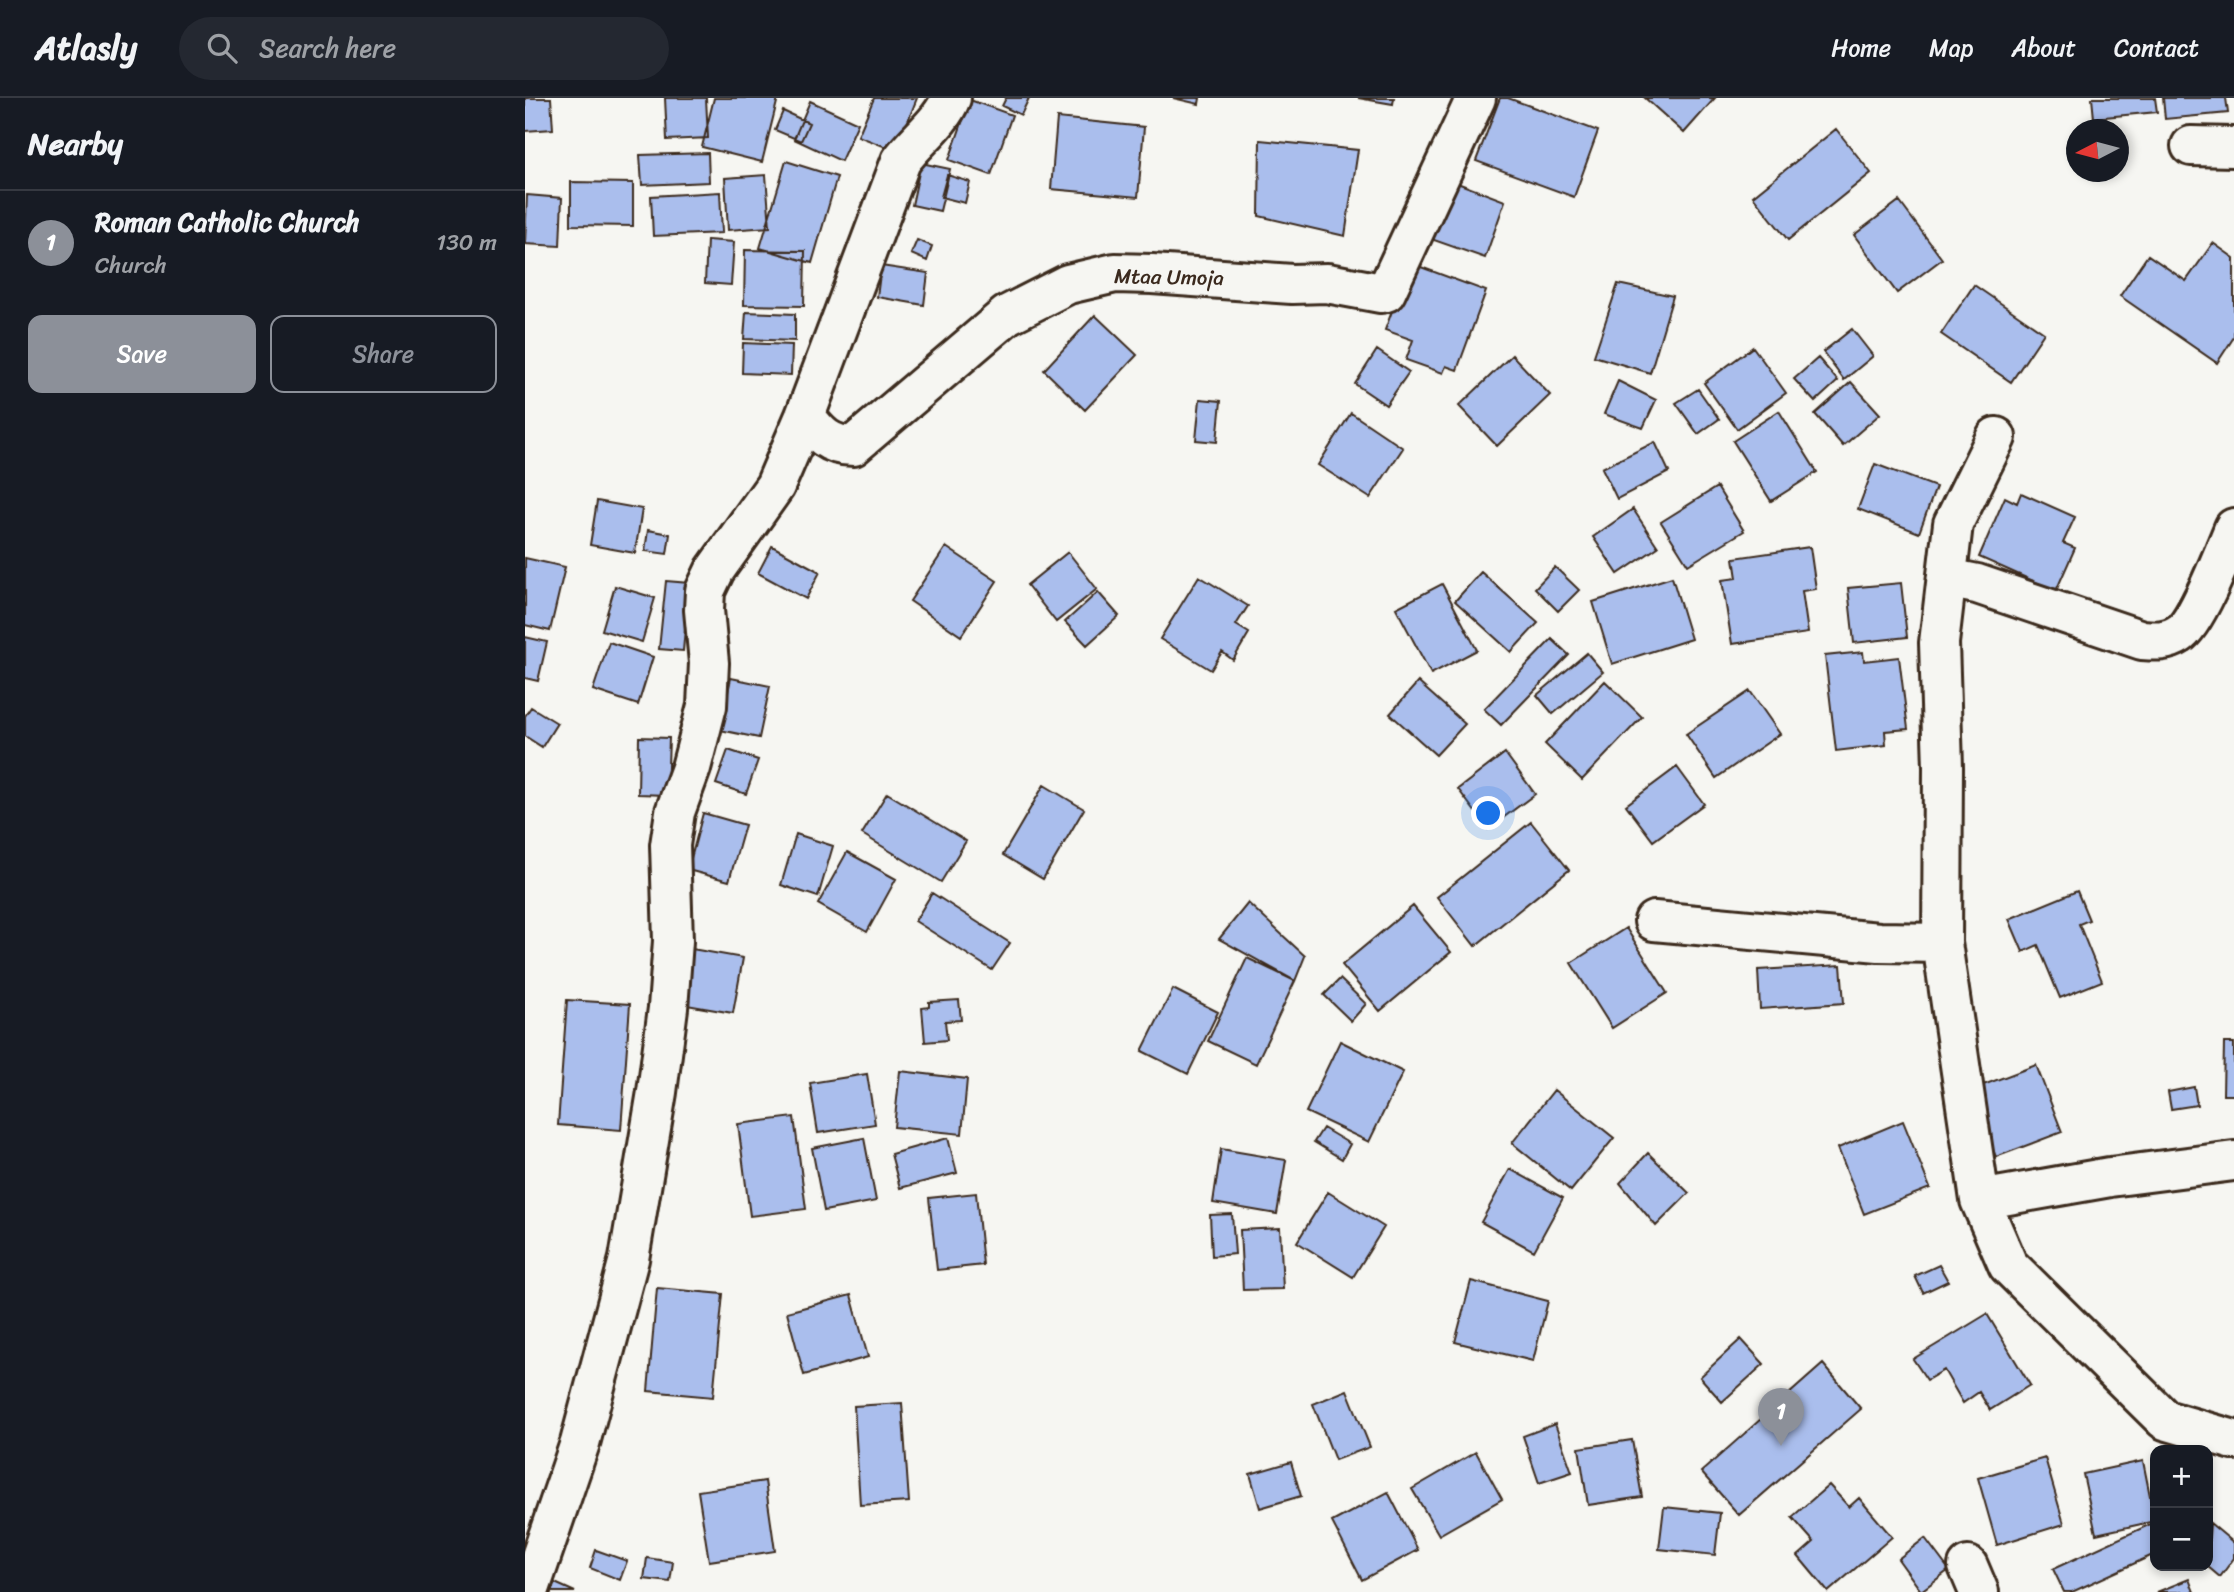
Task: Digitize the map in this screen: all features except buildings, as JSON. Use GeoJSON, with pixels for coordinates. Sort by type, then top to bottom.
{"type":"FeatureCollection","features":[{"type":"Feature","properties":{"kind":"street"},"geometry":{"type":"LineString","coordinates":[[529,1592],[580,1443],[629,1259],[668,1008],[673,941],[670,845],[675,812],[691,768],[708,706],[709,663],[705,591],[715,570],[775,486],[805,416],[901,161],[911,146],[940,119],[951,98]]}},
{"type":"Feature","properties":{"kind":"street","name":"Mtaa Umoja"},"geometry":{"type":"LineString","coordinates":[[805,416],[822,438],[839,446],[853,446],[1007,316],[1067,284],[1115,273],[1292,284],[1327,283],[1386,292],[1476,98]]}},
{"type":"Feature","properties":{"kind":"street"},"geometry":{"type":"LineString","coordinates":[[2192,146],[2234,147]]}},
{"type":"Feature","properties":{"kind":"street"},"geometry":{"type":"LineString","coordinates":[[1996,437],[1953,524],[1939,643],[1943,767],[1942,943],[1980,1200],[2008,1265],[2165,1420],[2234,1440]]}},
{"type":"Feature","properties":{"kind":"street"},"geometry":{"type":"LineString","coordinates":[[1947,578],[1977,584],[2142,640],[2165,641],[2182,633],[2203,599],[2234,528]]}},
{"type":"Feature","properties":{"kind":"street"},"geometry":{"type":"LineString","coordinates":[[1654,921],[1879,942],[1942,943]]}},
{"type":"Feature","properties":{"kind":"street"},"geometry":{"type":"LineString","coordinates":[[1980,1200],[2110,1177],[2234,1161]]}},
{"type":"Feature","properties":{"kind":"place","name":"Roman Catholic Church"},"geometry":{"type":"Point","coordinates":[1781,1446]}}]}
